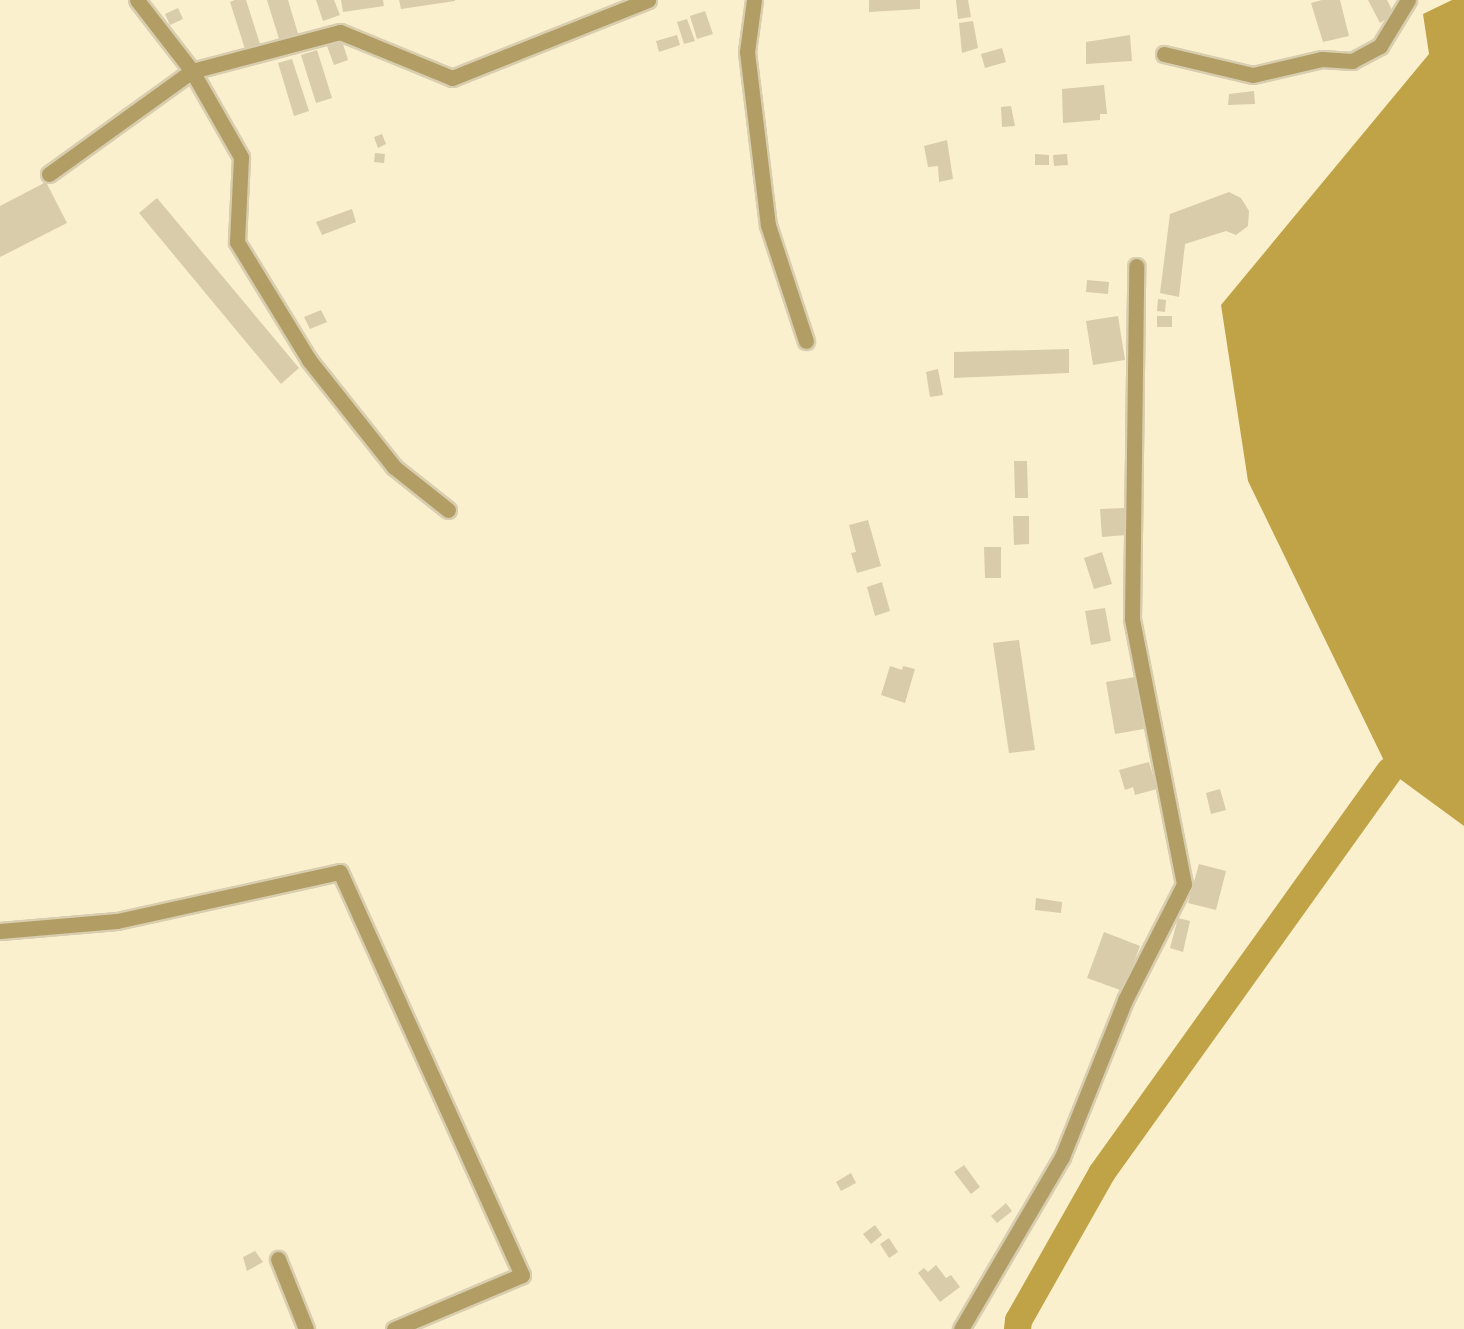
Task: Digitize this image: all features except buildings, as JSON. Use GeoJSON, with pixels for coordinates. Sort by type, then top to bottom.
{"type":"FeatureCollection","features":[{"type":"Feature","properties":{"kind":"street"},"geometry":{"type":"LineString","coordinates":[[137,0],[192,71],[241,158],[237,242],[309,360],[394,467],[448,510]]}},
{"type":"Feature","properties":{"kind":"street"},"geometry":{"type":"LineString","coordinates":[[49,174],[192,71],[340,32],[452,78],[648,0]]}},
{"type":"Feature","properties":{"kind":"street"},"geometry":{"type":"LineString","coordinates":[[754,0],[747,52],[768,225],[806,340]]}},
{"type":"Feature","properties":{"kind":"street"},"geometry":{"type":"LineString","coordinates":[[1164,54],[1252,75],[1322,59],[1352,61],[1380,46],[1408,0]]}},
{"type":"Feature","properties":{"kind":"street"},"geometry":{"type":"LineString","coordinates":[[961,1329],[1062,1157],[1125,1000],[1184,884],[1132,618],[1136,266]]}},
{"type":"Feature","properties":{"kind":"street"},"geometry":{"type":"LineString","coordinates":[[0,931],[117,921],[340,872],[522,1275],[394,1329]]}},
{"type":"Feature","properties":{"kind":"street"},"geometry":{"type":"LineString","coordinates":[[278,1259],[306,1329]]}},
{"type":"Feature","properties":{"kind":"shaded area"},"geometry":{"type":"Polygon","coordinates":[[[1452,0],[1464,0],[1464,826],[1389,771],[1248,481],[1221,305],[1429,54],[1423,14],[1452,0]]]}},
{"type":"Feature","properties":{"kind":"waterway"},"geometry":{"type":"LineString","coordinates":[[1017,1329],[1018,1320],[1101,1173],[1389,771]]}}]}
